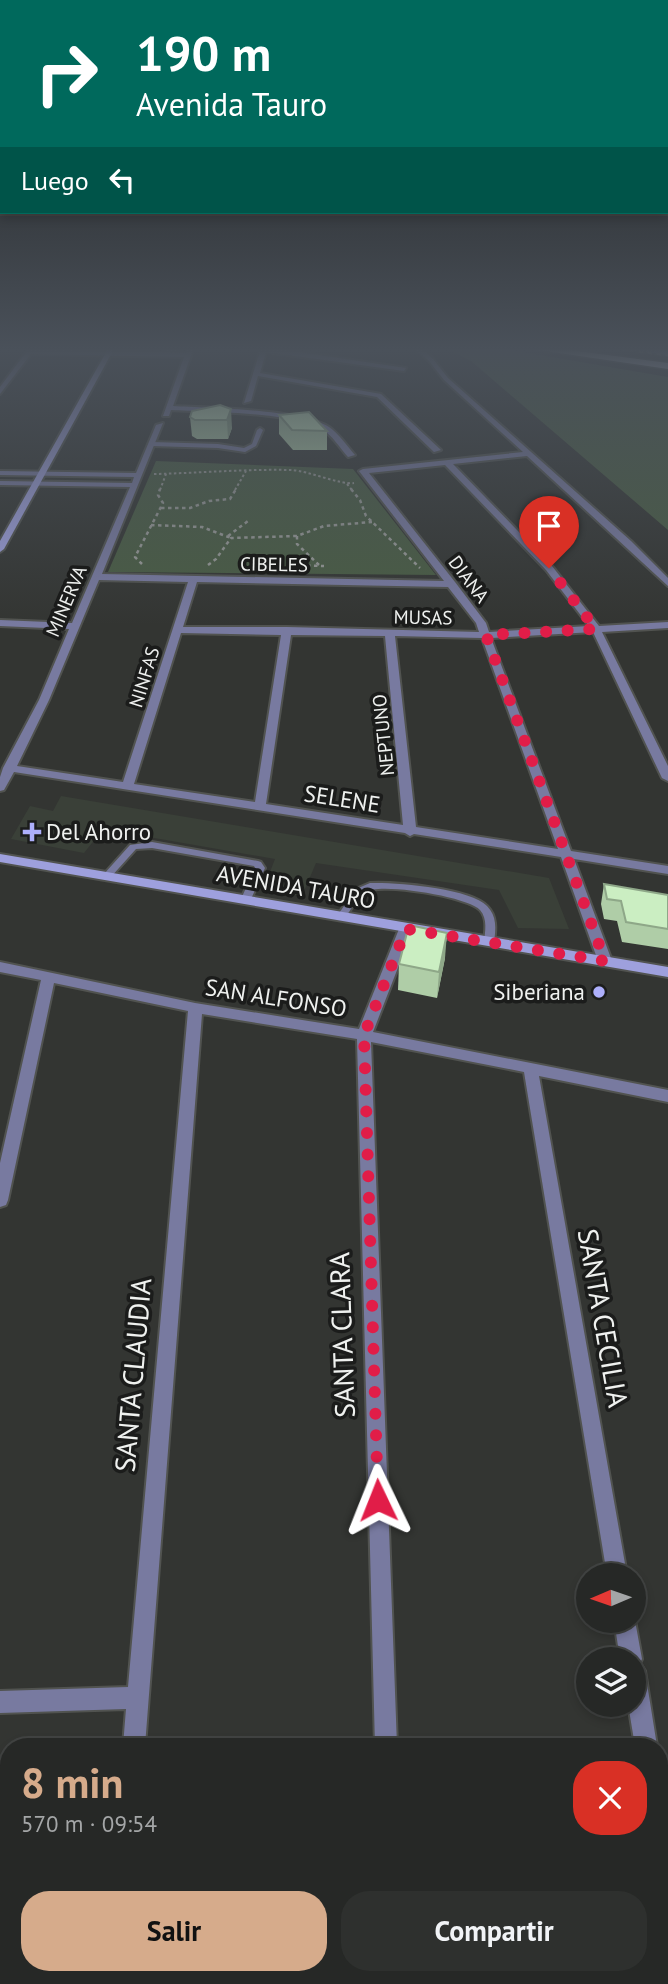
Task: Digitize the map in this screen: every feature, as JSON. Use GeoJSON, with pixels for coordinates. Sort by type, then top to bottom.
{"type":"FeatureCollection","features":[{"type":"Feature","properties":{"kind":"street"},"geometry":{"type":"LineString","coordinates":[[0,549],[60,440]]}},
{"type":"Feature","properties":{"kind":"street","name":"MINERVA"},"geometry":{"type":"LineString","coordinates":[[0,788],[44,700],[154,440]]}},
{"type":"Feature","properties":{"kind":"street"},"geometry":{"type":"LineString","coordinates":[[337,440],[351,455]]}},
{"type":"Feature","properties":{"kind":"street"},"geometry":{"type":"LineString","coordinates":[[427,440],[437,450]]}},
{"type":"Feature","properties":{"kind":"street"},"geometry":{"type":"LineString","coordinates":[[512,440],[628,543],[668,583]]}},
{"type":"Feature","properties":{"kind":"street"},"geometry":{"type":"LineString","coordinates":[[366,475],[447,462],[528,454]]}},
{"type":"Feature","properties":{"kind":"street"},"geometry":{"type":"LineString","coordinates":[[447,462],[549,568],[596,629],[668,778]]}},
{"type":"Feature","properties":{"kind":"street"},"geometry":{"type":"LineString","coordinates":[[0,472],[139,475]]}},
{"type":"Feature","properties":{"kind":"street","name":"DIANA"},"geometry":{"type":"LineString","coordinates":[[366,475],[481,623],[605,961]]}},
{"type":"Feature","properties":{"kind":"street"},"geometry":{"type":"LineString","coordinates":[[0,483],[134,485]]}},
{"type":"Feature","properties":{"kind":"street","name":"CIBELES"},"geometry":{"type":"LineString","coordinates":[[96,576],[452,584]]}},
{"type":"Feature","properties":{"kind":"street","name":"NINFAS"},"geometry":{"type":"LineString","coordinates":[[128,785],[193,580]]}},
{"type":"Feature","properties":{"kind":"street"},"geometry":{"type":"LineString","coordinates":[[0,623],[74,626]]}},
{"type":"Feature","properties":{"kind":"street","name":"MUSAS"},"geometry":{"type":"LineString","coordinates":[[177,630],[486,635],[668,625]]}},
{"type":"Feature","properties":{"kind":"street"},"geometry":{"type":"LineString","coordinates":[[260,807],[287,630]]}},
{"type":"Feature","properties":{"kind":"street","name":"NEPTUNO"},"geometry":{"type":"LineString","coordinates":[[390,634],[410,832]]}},
{"type":"Feature","properties":{"kind":"street","name":"SELENE"},"geometry":{"type":"LineString","coordinates":[[9,768],[668,870]]}},
{"type":"Feature","properties":{"kind":"street","name":"AVENIDA TAURO"},"geometry":{"type":"LineString","coordinates":[[0,858],[668,972]]}},
{"type":"Feature","properties":{"kind":"street","name":"SANTA CLARA"},"geometry":{"type":"LineString","coordinates":[[386,1738],[364,1035],[406,929]]}},
{"type":"Feature","properties":{"kind":"street","name":"SAN ALFONSO"},"geometry":{"type":"LineString","coordinates":[[0,967],[195,1008],[364,1035],[668,1096]]}},
{"type":"Feature","properties":{"kind":"street"},"geometry":{"type":"LineString","coordinates":[[0,1200],[49,976]]}},
{"type":"Feature","properties":{"kind":"street","name":"SANTA CLAUDIA"},"geometry":{"type":"LineString","coordinates":[[135,1738],[195,1008]]}},
{"type":"Feature","properties":{"kind":"street","name":"SANTA CECILIA"},"geometry":{"type":"LineString","coordinates":[[531,1070],[615,1563]]}},
{"type":"Feature","properties":{"kind":"street"},"geometry":{"type":"LineString","coordinates":[[0,1702],[138,1698]]}},
{"type":"Feature","properties":{"kind":"street"},"geometry":{"type":"LineString","coordinates":[[641,1717],[645,1738]]}},
{"type":"Feature","properties":{"kind":"lane"},"geometry":{"type":"LineString","coordinates":[[152,444],[218,446],[245,450],[254,445],[256,440]]}},
{"type":"Feature","properties":{"kind":"lane"},"geometry":{"type":"LineString","coordinates":[[107,876],[133,847],[152,845],[258,864],[260,868],[246,899]]}},
{"type":"Feature","properties":{"kind":"lane"},"geometry":{"type":"LineString","coordinates":[[342,916],[359,891],[370,886],[446,895],[480,904],[491,922],[489,942]]}},
{"type":"Feature","properties":{"kind":"path"},"geometry":{"type":"LineString","coordinates":[[139,475],[293,470],[326,476],[347,484],[360,500],[366,516],[415,566],[452,584]]}},
{"type":"Feature","properties":{"kind":"path"},"geometry":{"type":"LineString","coordinates":[[161,508],[190,508],[209,501],[230,499],[246,471]]}},
{"type":"Feature","properties":{"kind":"path"},"geometry":{"type":"LineString","coordinates":[[142,564],[135,556],[142,536],[163,503],[158,495],[166,474]]}},
{"type":"Feature","properties":{"kind":"path"},"geometry":{"type":"LineString","coordinates":[[347,484],[366,475]]}},
{"type":"Feature","properties":{"kind":"path"},"geometry":{"type":"LineString","coordinates":[[217,566],[206,566],[216,559],[229,537],[248,521]]}},
{"type":"Feature","properties":{"kind":"path"},"geometry":{"type":"LineString","coordinates":[[151,525],[197,526],[218,530],[229,537],[297,536],[310,528],[326,525],[372,522]]}},
{"type":"Feature","properties":{"kind":"path"},"geometry":{"type":"LineString","coordinates":[[297,536],[296,544],[319,565]]}},
{"type":"Feature","properties":{"kind":"path"},"geometry":{"type":"LineString","coordinates":[[257,565],[330,567]]}},
{"type":"Feature","properties":{"kind":"path"},"geometry":{"type":"LineString","coordinates":[[411,569],[415,566]]}},
{"type":"Feature","properties":{"kind":"shaded area"},"geometry":{"type":"Polygon","coordinates":[[[61,796],[549,878],[569,929],[518,928],[499,890],[316,863],[302,896],[263,890],[275,859],[103,829],[84,853],[11,839],[30,806],[53,811],[61,796]]]}},
{"type":"Feature","properties":{"kind":"green space"},"geometry":{"type":"Polygon","coordinates":[[[563,440],[668,440],[668,530],[563,440]]]}},
{"type":"Feature","properties":{"kind":"green space"},"geometry":{"type":"Polygon","coordinates":[[[156,461],[353,469],[436,575],[108,572],[156,461]]]}},
{"type":"Feature","properties":{"kind":"building"},"geometry":{"type":"Polygon","coordinates":[[[604,884],[668,895],[668,929],[626,922],[621,901],[607,899],[604,884]]]}},
{"type":"Feature","properties":{"kind":"building"},"geometry":{"type":"Polygon","coordinates":[[[409,925],[447,933],[439,972],[399,964],[409,925]]]}},
{"type":"Feature","properties":{"kind":"place","name":"Del Ahorro"},"geometry":{"type":"Point","coordinates":[32,832]}},
{"type":"Feature","properties":{"kind":"place","name":"Siberiana"},"geometry":{"type":"Point","coordinates":[599,992]}},
{"type":"Feature","properties":{"kind":"route"},"geometry":{"type":"LineString","coordinates":[[378,1500],[364,1035],[406,929],[605,961],[486,635],[596,629],[549,568]]}}]}
